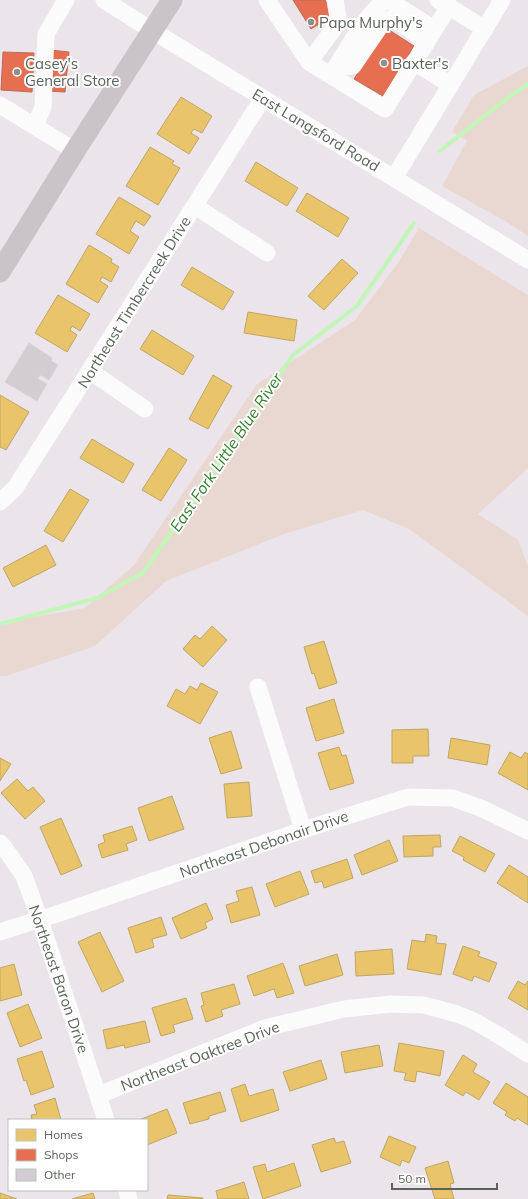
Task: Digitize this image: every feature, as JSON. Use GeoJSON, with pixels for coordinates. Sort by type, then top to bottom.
{"type":"FeatureCollection","features":[{"type":"Feature","properties":{"kind":"main road"},"geometry":{"type":"LineString","coordinates":[[0,272],[75,151],[172,0]]}},
{"type":"Feature","properties":{"kind":"street"},"geometry":{"type":"LineString","coordinates":[[35,126],[43,107],[46,34],[66,0]]}},
{"type":"Feature","properties":{"kind":"street","name":"East Langsford Road"},"geometry":{"type":"LineString","coordinates":[[104,0],[528,260]]}},
{"type":"Feature","properties":{"kind":"street"},"geometry":{"type":"LineString","coordinates":[[267,0],[309,62],[333,71],[384,109],[430,36],[444,3],[485,28]]}},
{"type":"Feature","properties":{"kind":"street"},"geometry":{"type":"LineString","coordinates":[[309,62],[333,30],[338,18],[335,0]]}},
{"type":"Feature","properties":{"kind":"street"},"geometry":{"type":"LineString","coordinates":[[333,71],[369,15],[380,4],[387,0],[430,36]]}},
{"type":"Feature","properties":{"kind":"street"},"geometry":{"type":"LineString","coordinates":[[394,178],[502,0]]}},
{"type":"Feature","properties":{"kind":"street"},"geometry":{"type":"LineString","coordinates":[[333,71],[353,66],[383,22],[389,19],[395,20],[404,26],[430,36]]}},
{"type":"Feature","properties":{"kind":"street"},"geometry":{"type":"LineString","coordinates":[[414,62],[451,85]]}},
{"type":"Feature","properties":{"kind":"street","name":"Northeast Timbercreek Drive"},"geometry":{"type":"LineString","coordinates":[[0,502],[15,488],[263,98]]}},
{"type":"Feature","properties":{"kind":"street"},"geometry":{"type":"LineString","coordinates":[[0,105],[75,151]]}},
{"type":"Feature","properties":{"kind":"street"},"geometry":{"type":"LineString","coordinates":[[195,206],[267,253]]}},
{"type":"Feature","properties":{"kind":"street"},"geometry":{"type":"LineString","coordinates":[[90,371],[145,409]]}},
{"type":"Feature","properties":{"kind":"street"},"geometry":{"type":"LineString","coordinates":[[258,687],[303,830]]}},
{"type":"Feature","properties":{"kind":"street","name":"Northeast Debonair Drive"},"geometry":{"type":"LineString","coordinates":[[0,932],[40,920],[303,830],[408,797],[453,798],[483,809],[528,831]]}},
{"type":"Feature","properties":{"kind":"street","name":"Northeast Baron Drive"},"geometry":{"type":"LineString","coordinates":[[0,843],[24,876],[99,1095],[106,1119]]}},
{"type":"Feature","properties":{"kind":"street","name":"Northeast Oaktree Drive"},"geometry":{"type":"LineString","coordinates":[[99,1095],[265,1028],[344,1009],[391,1004],[424,1004],[457,1014],[487,1028],[528,1054]]}},
{"type":"Feature","properties":{"kind":"shaded area"},"geometry":{"type":"Polygon","coordinates":[[[528,66],[528,236],[505,221],[442,186],[467,141],[452,132],[474,95],[528,66]]]}},
{"type":"Feature","properties":{"kind":"shaded area"},"geometry":{"type":"Polygon","coordinates":[[[419,228],[528,295],[528,468],[478,514],[518,540],[528,566],[528,616],[409,529],[363,510],[284,534],[166,581],[95,646],[6,676],[0,676],[0,623],[85,608],[134,565],[257,384],[355,320],[398,263],[419,228]]]}},
{"type":"Feature","properties":{"kind":"building: Homes"},"geometry":{"type":"Polygon","coordinates":[[[181,97],[212,116],[202,133],[194,129],[191,133],[199,138],[189,154],[157,134],[181,97]]]}},
{"type":"Feature","properties":{"kind":"building: Homes"},"geometry":{"type":"Polygon","coordinates":[[[150,147],[174,161],[172,164],[180,168],[158,205],[126,186],[150,147]]]}},
{"type":"Feature","properties":{"kind":"building: Homes"},"geometry":{"type":"Polygon","coordinates":[[[256,162],[298,188],[287,206],[245,181],[256,162]]]}},
{"type":"Feature","properties":{"kind":"building: Homes"},"geometry":{"type":"Polygon","coordinates":[[[307,193],[349,218],[338,237],[296,211],[307,193]]]}},
{"type":"Feature","properties":{"kind":"building: Homes"},"geometry":{"type":"Polygon","coordinates":[[[119,197],[151,216],[144,226],[136,221],[130,231],[139,237],[129,254],[96,234],[119,197]]]}},
{"type":"Feature","properties":{"kind":"building: Homes"},"geometry":{"type":"Polygon","coordinates":[[[89,245],[112,259],[111,262],[119,267],[111,282],[102,277],[100,281],[108,286],[98,303],[66,284],[89,245]]]}},
{"type":"Feature","properties":{"kind":"building: Homes"},"geometry":{"type":"Polygon","coordinates":[[[342,259],[358,273],[324,310],[308,296],[342,259]]]}},
{"type":"Feature","properties":{"kind":"building: Homes"},"geometry":{"type":"Polygon","coordinates":[[[192,267],[234,292],[223,310],[181,285],[192,267]]]}},
{"type":"Feature","properties":{"kind":"building: Homes"},"geometry":{"type":"Polygon","coordinates":[[[58,295],[90,314],[80,331],[72,326],[70,330],[77,335],[67,352],[35,333],[58,295]]]}},
{"type":"Feature","properties":{"kind":"building: Homes"},"geometry":{"type":"Polygon","coordinates":[[[248,312],[297,320],[294,341],[244,333],[248,312]]]}},
{"type":"Feature","properties":{"kind":"building: Homes"},"geometry":{"type":"Polygon","coordinates":[[[152,330],[194,356],[183,375],[140,349],[152,330]]]}},
{"type":"Feature","properties":{"kind":"building: Homes"},"geometry":{"type":"Polygon","coordinates":[[[213,375],[232,386],[208,429],[189,419],[213,375]]]}},
{"type":"Feature","properties":{"kind":"building: Homes"},"geometry":{"type":"Polygon","coordinates":[[[0,395],[29,412],[6,450],[0,447],[0,395]]]}},
{"type":"Feature","properties":{"kind":"building: Homes"},"geometry":{"type":"Polygon","coordinates":[[[92,439],[134,464],[123,483],[80,458],[92,439]]]}},
{"type":"Feature","properties":{"kind":"building: Homes"},"geometry":{"type":"Polygon","coordinates":[[[169,448],[187,460],[161,501],[142,490],[169,448]]]}},
{"type":"Feature","properties":{"kind":"building: Homes"},"geometry":{"type":"Polygon","coordinates":[[[70,489],[89,500],[63,542],[44,531],[70,489]]]}},
{"type":"Feature","properties":{"kind":"building: Homes"},"geometry":{"type":"Polygon","coordinates":[[[46,545],[56,565],[13,587],[3,568],[46,545]]]}},
{"type":"Feature","properties":{"kind":"building: Homes"},"geometry":{"type":"Polygon","coordinates":[[[212,626],[227,640],[203,667],[183,649],[195,635],[200,639],[212,626]]]}},
{"type":"Feature","properties":{"kind":"building: Homes"},"geometry":{"type":"Polygon","coordinates":[[[324,641],[337,683],[319,689],[314,673],[312,674],[304,647],[324,641]]]}},
{"type":"Feature","properties":{"kind":"building: Homes"},"geometry":{"type":"Polygon","coordinates":[[[201,683],[218,692],[200,724],[167,706],[176,689],[185,694],[190,686],[197,690],[201,683]]]}},
{"type":"Feature","properties":{"kind":"building: Homes"},"geometry":{"type":"Polygon","coordinates":[[[334,699],[344,733],[316,741],[306,708],[334,699]]]}},
{"type":"Feature","properties":{"kind":"building: Homes"},"geometry":{"type":"Polygon","coordinates":[[[428,729],[429,756],[413,756],[413,763],[392,763],[392,730],[428,729]]]}},
{"type":"Feature","properties":{"kind":"building: Homes"},"geometry":{"type":"Polygon","coordinates":[[[231,731],[242,768],[221,774],[209,738],[231,731]]]}},
{"type":"Feature","properties":{"kind":"building: Homes"},"geometry":{"type":"Polygon","coordinates":[[[451,738],[490,745],[487,765],[448,758],[451,738]]]}},
{"type":"Feature","properties":{"kind":"building: Homes"},"geometry":{"type":"Polygon","coordinates":[[[339,747],[342,756],[346,755],[354,783],[330,790],[318,753],[339,747]]]}},
{"type":"Feature","properties":{"kind":"building: Homes"},"geometry":{"type":"Polygon","coordinates":[[[510,752],[521,758],[525,752],[528,754],[528,790],[498,773],[510,752]]]}},
{"type":"Feature","properties":{"kind":"building: Homes"},"geometry":{"type":"Polygon","coordinates":[[[0,758],[11,764],[0,781],[0,758]]]}},
{"type":"Feature","properties":{"kind":"building: Homes"},"geometry":{"type":"Polygon","coordinates":[[[17,779],[28,791],[33,787],[45,801],[25,819],[1,793],[17,779]]]}},
{"type":"Feature","properties":{"kind":"building: Homes"},"geometry":{"type":"Polygon","coordinates":[[[249,782],[252,816],[227,818],[224,784],[249,782]]]}},
{"type":"Feature","properties":{"kind":"building: Homes"},"geometry":{"type":"Polygon","coordinates":[[[172,796],[184,829],[149,841],[138,808],[172,796]]]}},
{"type":"Feature","properties":{"kind":"building: Homes"},"geometry":{"type":"Polygon","coordinates":[[[61,818],[82,866],[61,875],[40,827],[61,818]]]}},
{"type":"Feature","properties":{"kind":"building: Homes"},"geometry":{"type":"Polygon","coordinates":[[[132,826],[137,840],[126,844],[128,850],[102,858],[98,845],[105,842],[103,835],[132,826]]]}},
{"type":"Feature","properties":{"kind":"building: Homes"},"geometry":{"type":"Polygon","coordinates":[[[440,835],[441,847],[433,847],[433,856],[404,857],[403,836],[440,835]]]}},
{"type":"Feature","properties":{"kind":"building: Homes"},"geometry":{"type":"Polygon","coordinates":[[[460,836],[495,854],[485,872],[463,860],[464,857],[452,851],[460,836]]]}},
{"type":"Feature","properties":{"kind":"building: Homes"},"geometry":{"type":"Polygon","coordinates":[[[389,840],[398,861],[362,875],[354,855],[389,840]]]}},
{"type":"Feature","properties":{"kind":"building: Homes"},"geometry":{"type":"Polygon","coordinates":[[[347,859],[353,878],[324,888],[322,881],[315,883],[311,871],[347,859]]]}},
{"type":"Feature","properties":{"kind":"building: Homes"},"geometry":{"type":"Polygon","coordinates":[[[509,865],[528,877],[528,903],[497,883],[509,865]]]}},
{"type":"Feature","properties":{"kind":"building: Homes"},"geometry":{"type":"Polygon","coordinates":[[[300,871],[309,894],[275,907],[266,884],[300,871]]]}},
{"type":"Feature","properties":{"kind":"building: Homes"},"geometry":{"type":"Polygon","coordinates":[[[252,887],[260,915],[231,923],[226,905],[239,901],[236,891],[252,887]]]}},
{"type":"Feature","properties":{"kind":"building: Homes"},"geometry":{"type":"Polygon","coordinates":[[[206,903],[213,919],[205,923],[207,928],[181,939],[172,918],[206,903]]]}},
{"type":"Feature","properties":{"kind":"building: Homes"},"geometry":{"type":"Polygon","coordinates":[[[161,917],[167,935],[152,939],[154,947],[136,953],[128,928],[161,917]]]}},
{"type":"Feature","properties":{"kind":"building: Homes"},"geometry":{"type":"Polygon","coordinates":[[[100,932],[124,981],[102,992],[78,942],[100,932]]]}},
{"type":"Feature","properties":{"kind":"building: Homes"},"geometry":{"type":"Polygon","coordinates":[[[426,934],[437,936],[436,943],[446,944],[441,975],[407,969],[412,940],[425,942],[426,934]]]}},
{"type":"Feature","properties":{"kind":"building: Homes"},"geometry":{"type":"Polygon","coordinates":[[[463,946],[480,952],[478,956],[497,963],[489,982],[474,976],[472,981],[453,974],[463,946]]]}},
{"type":"Feature","properties":{"kind":"building: Homes"},"geometry":{"type":"Polygon","coordinates":[[[392,949],[394,974],[356,976],[355,952],[392,949]]]}},
{"type":"Feature","properties":{"kind":"building: Homes"},"geometry":{"type":"Polygon","coordinates":[[[337,954],[343,975],[305,986],[299,966],[337,954]]]}},
{"type":"Feature","properties":{"kind":"building: Homes"},"geometry":{"type":"Polygon","coordinates":[[[283,963],[294,993],[277,998],[274,989],[254,996],[247,976],[283,963]]]}},
{"type":"Feature","properties":{"kind":"building: Homes"},"geometry":{"type":"Polygon","coordinates":[[[14,964],[22,995],[0,1001],[0,968],[14,964]]]}},
{"type":"Feature","properties":{"kind":"building: Homes"},"geometry":{"type":"Polygon","coordinates":[[[518,981],[525,985],[528,981],[528,1010],[508,998],[518,981]]]}},
{"type":"Feature","properties":{"kind":"building: Homes"},"geometry":{"type":"Polygon","coordinates":[[[234,984],[240,1004],[221,1010],[223,1016],[206,1022],[201,1006],[204,1005],[201,993],[234,984]]]}},
{"type":"Feature","properties":{"kind":"building: Homes"},"geometry":{"type":"Polygon","coordinates":[[[186,998],[193,1019],[173,1025],[175,1032],[161,1036],[152,1008],[186,998]]]}},
{"type":"Feature","properties":{"kind":"building: Homes"},"geometry":{"type":"Polygon","coordinates":[[[28,1004],[42,1038],[20,1047],[7,1013],[28,1004]]]}},
{"type":"Feature","properties":{"kind":"building: Homes"},"geometry":{"type":"Polygon","coordinates":[[[145,1021],[150,1042],[125,1048],[124,1045],[107,1049],[103,1030],[145,1021]]]}},
{"type":"Feature","properties":{"kind":"building: Homes"},"geometry":{"type":"Polygon","coordinates":[[[399,1043],[444,1051],[440,1076],[417,1071],[415,1082],[404,1080],[406,1073],[394,1071],[399,1043]]]}},
{"type":"Feature","properties":{"kind":"building: Homes"},"geometry":{"type":"Polygon","coordinates":[[[379,1045],[383,1066],[345,1073],[341,1052],[379,1045]]]}},
{"type":"Feature","properties":{"kind":"building: Homes"},"geometry":{"type":"Polygon","coordinates":[[[42,1051],[54,1087],[31,1095],[26,1080],[24,1081],[17,1059],[42,1051]]]}},
{"type":"Feature","properties":{"kind":"building: Homes"},"geometry":{"type":"Polygon","coordinates":[[[463,1055],[477,1064],[473,1072],[490,1082],[479,1100],[466,1092],[463,1096],[445,1085],[463,1055]]]}},
{"type":"Feature","properties":{"kind":"building: Homes"},"geometry":{"type":"Polygon","coordinates":[[[321,1060],[327,1079],[290,1091],[283,1072],[321,1060]]]}},
{"type":"Feature","properties":{"kind":"building: Homes"},"geometry":{"type":"Polygon","coordinates":[[[506,1083],[528,1097],[528,1125],[517,1118],[515,1121],[505,1115],[507,1112],[493,1103],[506,1083]]]}},
{"type":"Feature","properties":{"kind":"building: Homes"},"geometry":{"type":"Polygon","coordinates":[[[245,1084],[249,1096],[273,1089],[279,1110],[241,1122],[231,1089],[245,1084]]]}},
{"type":"Feature","properties":{"kind":"building: Homes"},"geometry":{"type":"Polygon","coordinates":[[[220,1092],[226,1111],[209,1116],[209,1119],[190,1124],[183,1103],[220,1092]]]}},
{"type":"Feature","properties":{"kind":"building: Homes"},"geometry":{"type":"Polygon","coordinates":[[[55,1098],[61,1119],[32,1119],[31,1115],[37,1114],[34,1105],[55,1098]]]}},
{"type":"Feature","properties":{"kind":"building: Homes"},"geometry":{"type":"Polygon","coordinates":[[[167,1109],[177,1133],[148,1145],[148,1119],[142,1119],[167,1109]]]}},
{"type":"Feature","properties":{"kind":"building: Homes"},"geometry":{"type":"Polygon","coordinates":[[[389,1136],[416,1147],[409,1163],[402,1160],[400,1166],[380,1157],[389,1136]]]}},
{"type":"Feature","properties":{"kind":"building: Homes"},"geometry":{"type":"Polygon","coordinates":[[[334,1138],[336,1143],[344,1141],[351,1163],[321,1172],[312,1145],[334,1138]]]}},
{"type":"Feature","properties":{"kind":"building: Homes"},"geometry":{"type":"Polygon","coordinates":[[[448,1161],[454,1183],[450,1184],[454,1199],[435,1199],[425,1168],[448,1161]]]}},
{"type":"Feature","properties":{"kind":"building: Homes"},"geometry":{"type":"Polygon","coordinates":[[[294,1163],[301,1186],[263,1199],[253,1167],[265,1164],[267,1172],[294,1163]]]}},
{"type":"Feature","properties":{"kind":"building: Homes"},"geometry":{"type":"Polygon","coordinates":[[[244,1182],[249,1199],[218,1199],[216,1191],[244,1182]]]}},
{"type":"Feature","properties":{"kind":"building: Homes"},"geometry":{"type":"Polygon","coordinates":[[[0,1193],[17,1199],[0,1199],[0,1193]]]}},
{"type":"Feature","properties":{"kind":"building: Homes"},"geometry":{"type":"Polygon","coordinates":[[[93,1193],[95,1199],[72,1199],[93,1193]]]}},
{"type":"Feature","properties":{"kind":"building: Homes"},"geometry":{"type":"Polygon","coordinates":[[[168,1195],[203,1198],[203,1199],[167,1199],[168,1195]]]}},
{"type":"Feature","properties":{"kind":"building: Shops"},"geometry":{"type":"Polygon","coordinates":[[[293,0],[325,0],[334,15],[311,29],[293,0]]]}},
{"type":"Feature","properties":{"kind":"building: Shops","name":"Baxter's"},"geometry":{"type":"Polygon","coordinates":[[[386,28],[414,46],[383,96],[354,79],[386,28]]]}},
{"type":"Feature","properties":{"kind":"building: Shops","name":"Casey's General Store"},"geometry":{"type":"Polygon","coordinates":[[[50,50],[69,52],[65,92],[47,91],[50,50]]]}},
{"type":"Feature","properties":{"kind":"building: Shops","name":"Casey's General Store"},"geometry":{"type":"Polygon","coordinates":[[[3,52],[34,53],[32,92],[1,90],[3,52]]]}},
{"type":"Feature","properties":{"kind":"building: Other"},"geometry":{"type":"Polygon","coordinates":[[[29,343],[52,358],[51,361],[58,365],[49,380],[40,375],[38,379],[47,384],[37,401],[5,382],[29,343]]]}},
{"type":"Feature","properties":{"kind":"waterway","name":"East Fork Little Blue River"},"geometry":{"type":"LineString","coordinates":[[440,151],[505,100],[528,84]]}},
{"type":"Feature","properties":{"kind":"waterway","name":"East Fork Little Blue River"},"geometry":{"type":"LineString","coordinates":[[0,624],[97,598],[143,573],[293,355],[357,306],[414,223]]}},
{"type":"Feature","properties":{"kind":"place","name":"Papa Murphy's"},"geometry":{"type":"Point","coordinates":[311,22]}},
{"type":"Feature","properties":{"kind":"place","name":"Baxter's"},"geometry":{"type":"Point","coordinates":[384,63]}},
{"type":"Feature","properties":{"kind":"place","name":"Casey's General Store"},"geometry":{"type":"Point","coordinates":[17,72]}}]}
